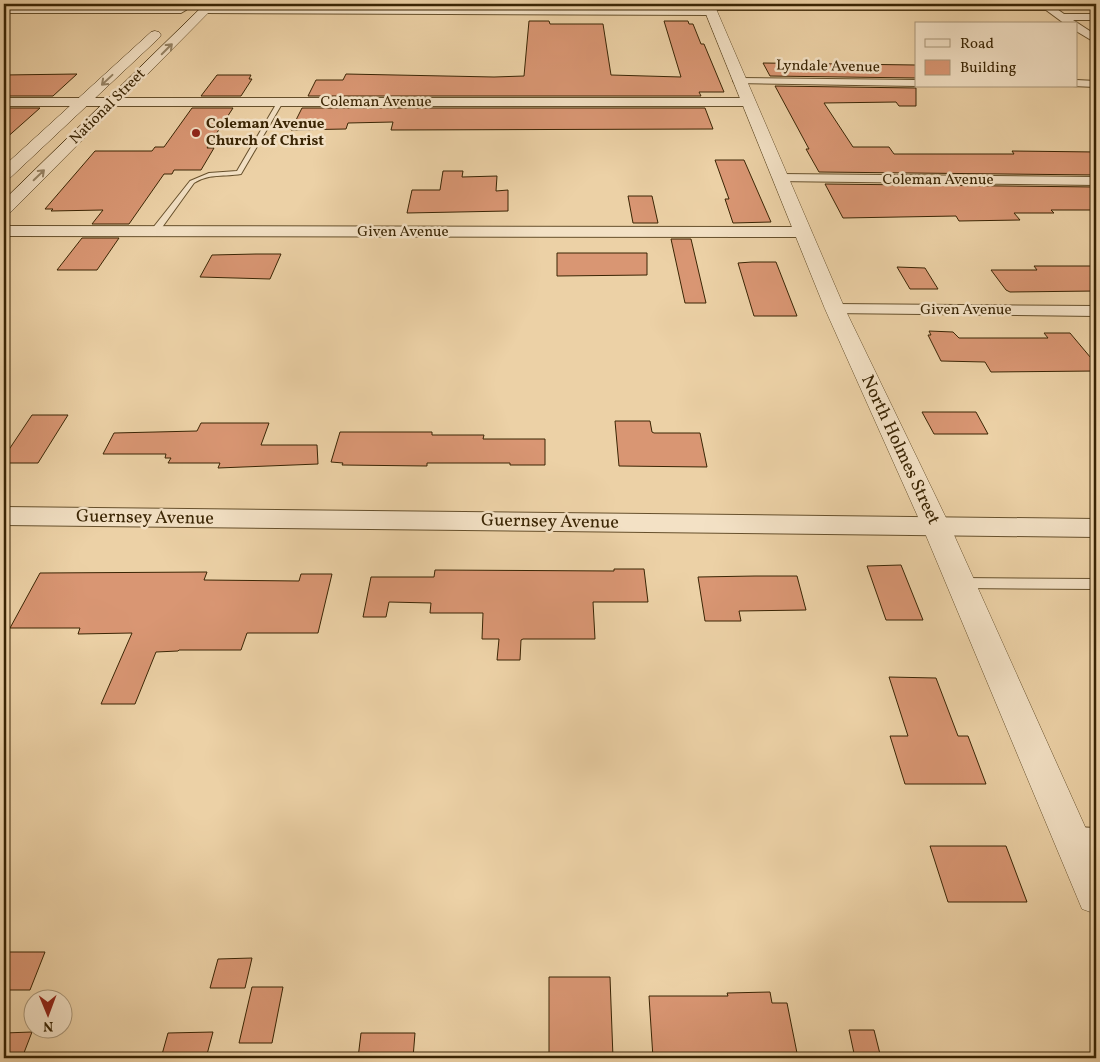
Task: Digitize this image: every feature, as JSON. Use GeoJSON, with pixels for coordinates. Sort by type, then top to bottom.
{"type":"FeatureCollection","features":[{"type":"Feature","properties":{"kind":"street"},"geometry":{"type":"LineString","coordinates":[[208,7],[709,8],[882,5],[1047,6],[1069,22]]}},
{"type":"Feature","properties":{"kind":"street"},"geometry":{"type":"LineString","coordinates":[[4,10],[184,7]]}},
{"type":"Feature","properties":{"kind":"street","name":"National Street"},"geometry":{"type":"LineString","coordinates":[[4,175],[184,7]]}},
{"type":"Feature","properties":{"kind":"street","name":"National Street"},"geometry":{"type":"LineString","coordinates":[[4,209],[208,7]]}},
{"type":"Feature","properties":{"kind":"street","name":"North Holmes Street"},"geometry":{"type":"LineString","coordinates":[[709,8],[835,309],[936,526],[1096,895]]}},
{"type":"Feature","properties":{"kind":"street"},"geometry":{"type":"LineString","coordinates":[[1063,17],[1096,17]]}},
{"type":"Feature","properties":{"kind":"street"},"geometry":{"type":"LineString","coordinates":[[1078,27],[1096,40]]}},
{"type":"Feature","properties":{"kind":"street","name":"Lyndale Avenue"},"geometry":{"type":"LineString","coordinates":[[743,91],[915,83]]}},
{"type":"Feature","properties":{"kind":"street"},"geometry":{"type":"LineString","coordinates":[[1078,84],[1096,84]]}},
{"type":"Feature","properties":{"kind":"street","name":"Coleman Avenue"},"geometry":{"type":"LineString","coordinates":[[4,102],[280,102],[743,91]]}},
{"type":"Feature","properties":{"kind":"street","name":"Coleman Avenue"},"geometry":{"type":"LineString","coordinates":[[780,178],[1096,181]]}},
{"type":"Feature","properties":{"kind":"street","name":"Given Avenue"},"geometry":{"type":"LineString","coordinates":[[4,231],[802,232]]}},
{"type":"Feature","properties":{"kind":"street","name":"Given Avenue"},"geometry":{"type":"LineString","coordinates":[[835,309],[1096,311]]}},
{"type":"Feature","properties":{"kind":"street","name":"Guernsey Avenue"},"geometry":{"type":"LineString","coordinates":[[4,516],[1096,528]]}},
{"type":"Feature","properties":{"kind":"lane"},"geometry":{"type":"LineString","coordinates":[[155,231],[197,178],[205,174],[239,173],[280,102]]}},
{"type":"Feature","properties":{"kind":"lane"},"geometry":{"type":"LineString","coordinates":[[960,583],[1096,584]]}},
{"type":"Feature","properties":{"kind":"lane"},"geometry":{"type":"LineString","coordinates":[[1070,836],[1096,835]]}},
{"type":"Feature","properties":{"kind":"building"},"geometry":{"type":"Polygon","coordinates":[[[529,21],[549,21],[550,24],[603,24],[611,75],[681,77],[664,21],[688,21],[689,24],[693,24],[701,44],[704,44],[724,92],[699,92],[701,96],[308,96],[316,80],[343,80],[346,74],[524,76],[529,21]]]}},
{"type":"Feature","properties":{"kind":"building"},"geometry":{"type":"Polygon","coordinates":[[[763,63],[915,65],[915,78],[770,76],[763,63]]]}},
{"type":"Feature","properties":{"kind":"building"},"geometry":{"type":"Polygon","coordinates":[[[77,74],[53,96],[4,96],[4,75],[77,74]]]}},
{"type":"Feature","properties":{"kind":"building"},"geometry":{"type":"Polygon","coordinates":[[[217,75],[251,75],[249,79],[252,79],[241,96],[201,96],[217,75]]]}},
{"type":"Feature","properties":{"kind":"building"},"geometry":{"type":"Polygon","coordinates":[[[775,86],[916,88],[916,106],[899,106],[896,102],[824,103],[853,147],[889,147],[894,154],[1014,154],[1012,151],[1096,152],[1096,175],[819,172],[806,149],[809,149],[775,86]]]}},
{"type":"Feature","properties":{"kind":"building"},"geometry":{"type":"Polygon","coordinates":[[[4,108],[40,108],[4,140],[4,108]]]}},
{"type":"Feature","properties":{"kind":"building"},"geometry":{"type":"Polygon","coordinates":[[[192,108],[233,108],[207,148],[214,148],[201,170],[174,170],[172,174],[164,174],[129,224],[92,224],[103,210],[51,211],[53,209],[45,209],[95,151],[152,151],[155,147],[164,147],[192,108]]]}},
{"type":"Feature","properties":{"kind":"building"},"geometry":{"type":"Polygon","coordinates":[[[302,108],[705,108],[713,129],[391,130],[393,122],[348,123],[346,129],[291,130],[302,108]]]}},
{"type":"Feature","properties":{"kind":"building"},"geometry":{"type":"Polygon","coordinates":[[[715,160],[744,160],[771,222],[733,223],[725,199],[729,199],[715,160]]]}},
{"type":"Feature","properties":{"kind":"building"},"geometry":{"type":"Polygon","coordinates":[[[443,171],[463,171],[462,177],[497,176],[496,191],[508,190],[508,211],[407,213],[412,190],[440,190],[443,171]]]}},
{"type":"Feature","properties":{"kind":"building"},"geometry":{"type":"Polygon","coordinates":[[[825,184],[1096,187],[1096,210],[1051,210],[1054,213],[1014,213],[1020,220],[959,221],[956,216],[843,218],[825,184]]]}},
{"type":"Feature","properties":{"kind":"building"},"geometry":{"type":"Polygon","coordinates":[[[628,196],[652,196],[658,223],[633,223],[628,196]]]}},
{"type":"Feature","properties":{"kind":"building"},"geometry":{"type":"Polygon","coordinates":[[[82,238],[119,238],[97,270],[57,270],[82,238]]]}},
{"type":"Feature","properties":{"kind":"building"},"geometry":{"type":"Polygon","coordinates":[[[671,239],[691,239],[706,303],[685,303],[671,239]]]}},
{"type":"Feature","properties":{"kind":"building"},"geometry":{"type":"Polygon","coordinates":[[[557,253],[647,253],[647,275],[557,276],[557,253]]]}},
{"type":"Feature","properties":{"kind":"building"},"geometry":{"type":"Polygon","coordinates":[[[281,254],[270,279],[200,277],[212,255],[281,254]]]}},
{"type":"Feature","properties":{"kind":"building"},"geometry":{"type":"Polygon","coordinates":[[[776,262],[797,316],[754,316],[738,263],[776,262]]]}},
{"type":"Feature","properties":{"kind":"building"},"geometry":{"type":"Polygon","coordinates":[[[1034,266],[1096,266],[1096,291],[1010,292],[1006,290],[991,270],[1037,270],[1034,266]]]}},
{"type":"Feature","properties":{"kind":"building"},"geometry":{"type":"Polygon","coordinates":[[[897,267],[925,268],[938,289],[910,289],[897,267]]]}},
{"type":"Feature","properties":{"kind":"building"},"geometry":{"type":"Polygon","coordinates":[[[929,331],[953,332],[959,338],[1048,338],[1044,333],[1070,333],[1096,364],[1096,371],[991,372],[985,362],[941,361],[928,335],[931,335],[929,331]]]}},
{"type":"Feature","properties":{"kind":"building"},"geometry":{"type":"Polygon","coordinates":[[[922,412],[976,412],[988,434],[934,434],[922,412]]]}},
{"type":"Feature","properties":{"kind":"building"},"geometry":{"type":"Polygon","coordinates":[[[32,415],[68,415],[38,463],[4,463],[4,457],[32,415]]]}},
{"type":"Feature","properties":{"kind":"building"},"geometry":{"type":"Polygon","coordinates":[[[615,421],[650,421],[652,432],[654,433],[700,433],[707,467],[619,466],[615,421]]]}},
{"type":"Feature","properties":{"kind":"building"},"geometry":{"type":"Polygon","coordinates":[[[201,423],[269,423],[261,445],[317,445],[318,464],[218,468],[220,463],[168,463],[171,458],[165,458],[166,454],[103,454],[114,433],[197,431],[201,423]]]}},
{"type":"Feature","properties":{"kind":"building"},"geometry":{"type":"Polygon","coordinates":[[[340,432],[432,432],[432,435],[484,435],[483,439],[545,439],[545,465],[427,463],[427,466],[342,465],[343,463],[331,462],[340,432]]]}},
{"type":"Feature","properties":{"kind":"building"},"geometry":{"type":"Polygon","coordinates":[[[901,565],[923,620],[886,620],[867,566],[901,565]]]}},
{"type":"Feature","properties":{"kind":"building"},"geometry":{"type":"Polygon","coordinates":[[[614,569],[644,569],[648,602],[593,602],[595,639],[523,639],[521,640],[520,660],[497,660],[499,639],[482,639],[483,613],[430,613],[431,603],[389,602],[386,617],[363,617],[371,577],[434,577],[435,570],[614,571],[614,569]]]}},
{"type":"Feature","properties":{"kind":"building"},"geometry":{"type":"Polygon","coordinates":[[[207,572],[204,580],[299,581],[301,574],[332,574],[318,633],[247,633],[241,650],[156,652],[135,704],[101,704],[132,633],[78,634],[80,628],[10,628],[40,573],[207,572]]]}},
{"type":"Feature","properties":{"kind":"building"},"geometry":{"type":"Polygon","coordinates":[[[797,576],[806,610],[739,611],[741,621],[705,621],[698,577],[797,576]]]}},
{"type":"Feature","properties":{"kind":"building"},"geometry":{"type":"Polygon","coordinates":[[[889,677],[936,678],[958,736],[968,736],[986,784],[905,784],[890,736],[908,736],[889,677]]]}},
{"type":"Feature","properties":{"kind":"building"},"geometry":{"type":"Polygon","coordinates":[[[930,846],[1006,846],[1027,902],[948,902],[930,846]]]}},
{"type":"Feature","properties":{"kind":"building"},"geometry":{"type":"Polygon","coordinates":[[[4,952],[45,952],[30,990],[4,990],[4,952]]]}},
{"type":"Feature","properties":{"kind":"building"},"geometry":{"type":"Polygon","coordinates":[[[252,958],[245,988],[210,988],[218,959],[252,958]]]}},
{"type":"Feature","properties":{"kind":"building"},"geometry":{"type":"Polygon","coordinates":[[[549,977],[610,977],[613,1058],[549,1058],[549,977]]]}},
{"type":"Feature","properties":{"kind":"building"},"geometry":{"type":"Polygon","coordinates":[[[252,987],[283,987],[272,1043],[239,1043],[252,987]]]}},
{"type":"Feature","properties":{"kind":"building"},"geometry":{"type":"Polygon","coordinates":[[[770,992],[772,1003],[787,1003],[798,1058],[653,1058],[649,996],[728,996],[727,993],[770,992]]]}},
{"type":"Feature","properties":{"kind":"building"},"geometry":{"type":"Polygon","coordinates":[[[849,1030],[874,1030],[881,1058],[855,1058],[849,1030]]]}},
{"type":"Feature","properties":{"kind":"building"},"geometry":{"type":"Polygon","coordinates":[[[22,1032],[22,1040],[29,1040],[22,1058],[4,1058],[4,1033],[22,1032]]]}},
{"type":"Feature","properties":{"kind":"building"},"geometry":{"type":"Polygon","coordinates":[[[213,1032],[206,1058],[161,1058],[168,1033],[213,1032]]]}},
{"type":"Feature","properties":{"kind":"building"},"geometry":{"type":"Polygon","coordinates":[[[361,1033],[415,1033],[413,1058],[358,1058],[361,1033]]]}},
{"type":"Feature","properties":{"kind":"place","name":"Coleman Avenue Church of Christ"},"geometry":{"type":"Point","coordinates":[196,133]}}]}
